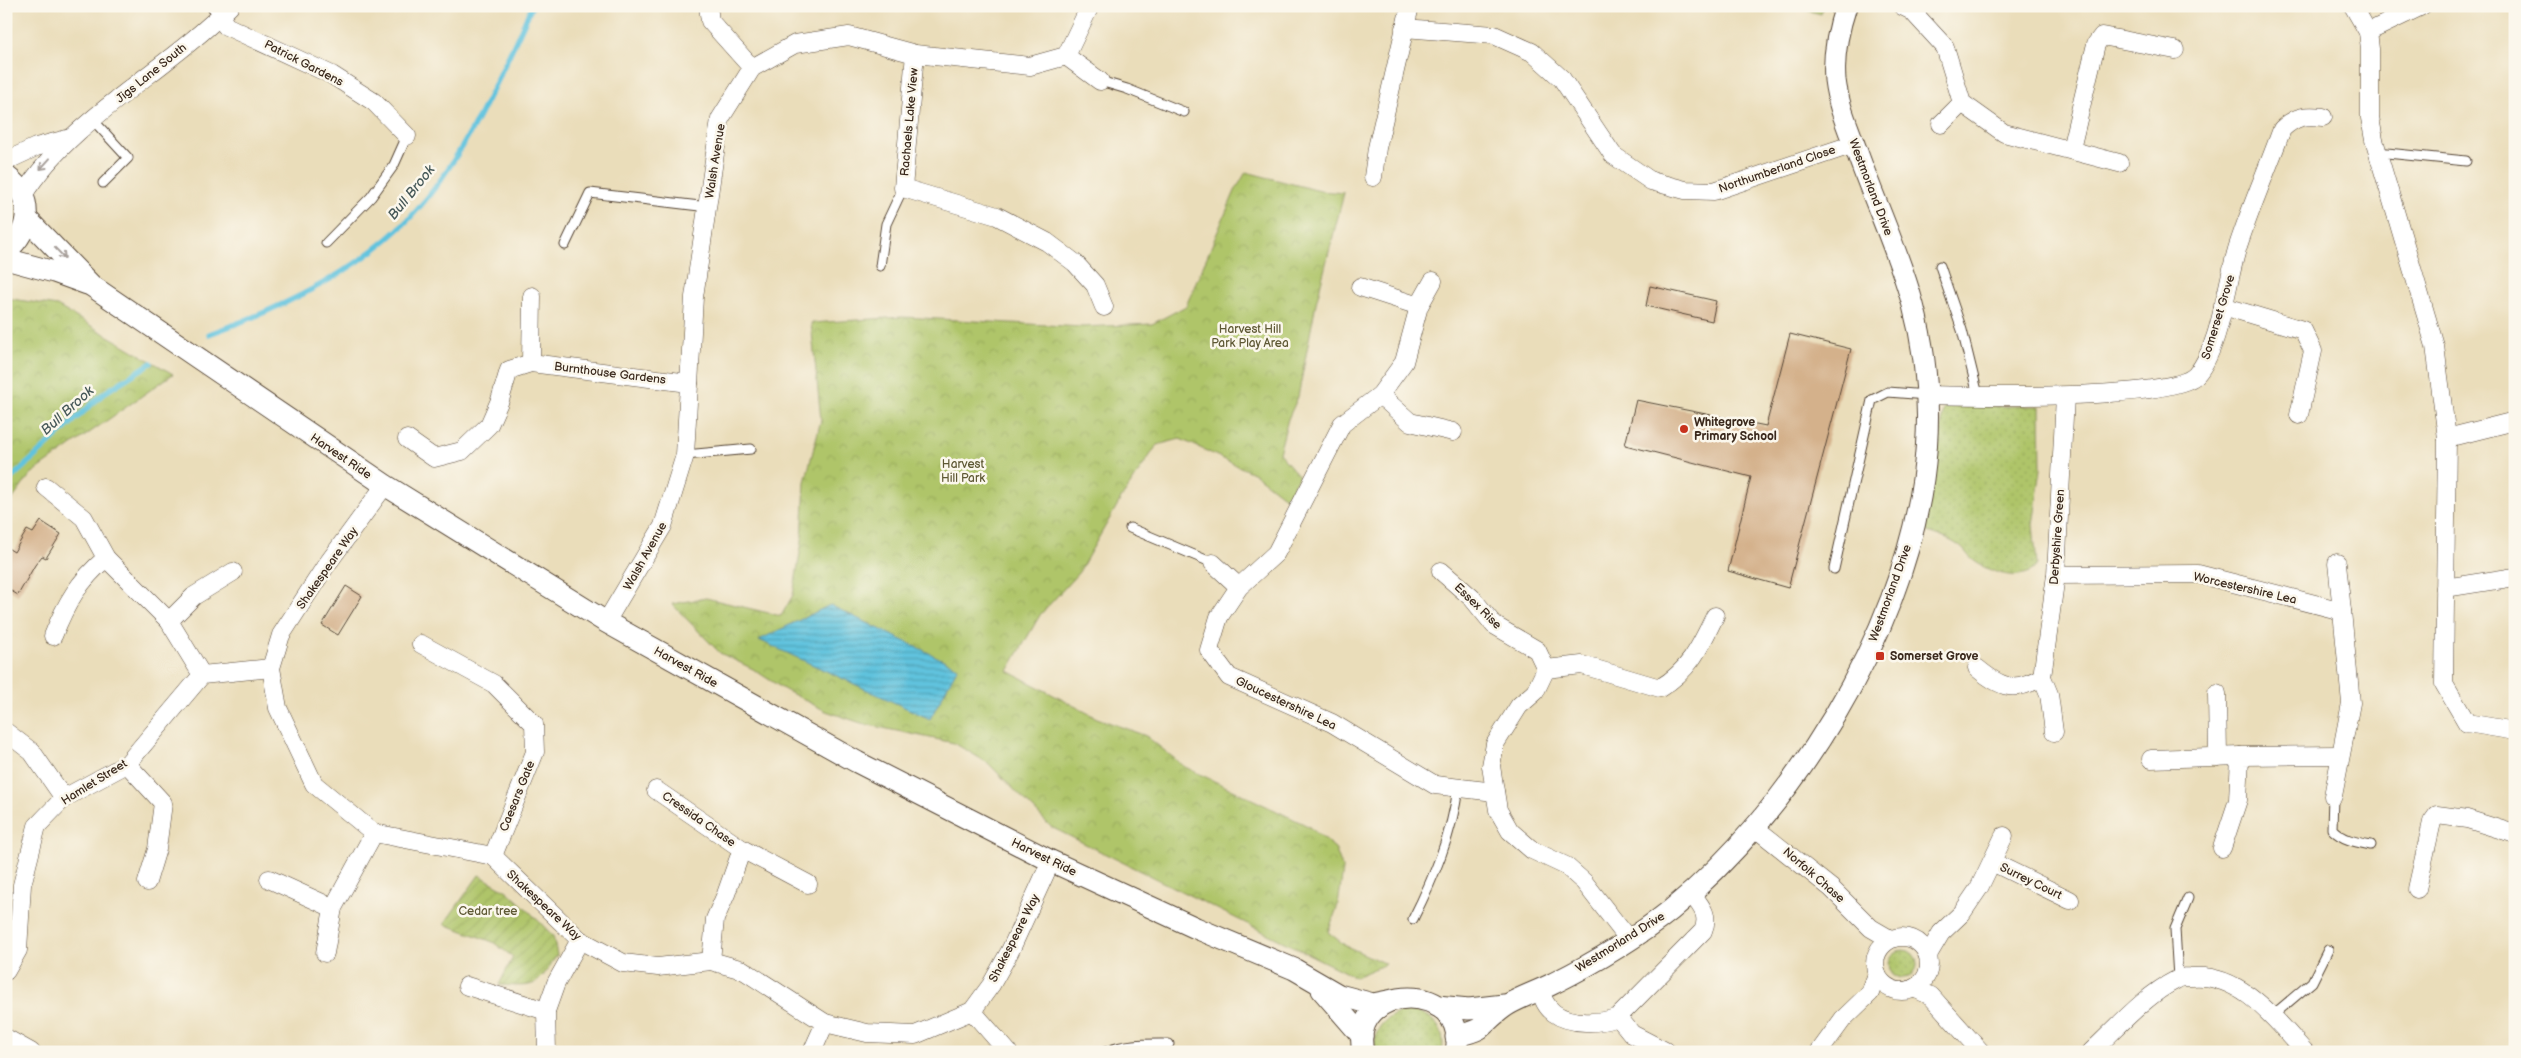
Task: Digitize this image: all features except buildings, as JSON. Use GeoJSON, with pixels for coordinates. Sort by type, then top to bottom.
{"type":"FeatureCollection","features":[{"type":"Feature","properties":{"kind":"street"},"geometry":{"type":"LineString","coordinates":[[708,6],[710,21],[752,68]]}},
{"type":"Feature","properties":{"kind":"street"},"geometry":{"type":"LineString","coordinates":[[1090,6],[1066,56],[1100,81]]}},
{"type":"Feature","properties":{"kind":"street"},"geometry":{"type":"LineString","coordinates":[[1373,177],[1377,148],[1410,6]]}},
{"type":"Feature","properties":{"kind":"street","name":"Westmorland Drive"},"geometry":{"type":"LineString","coordinates":[[1456,1044],[1508,1004],[1540,990],[1629,940],[1669,912],[1691,893],[1754,827],[1809,756],[1843,702],[1868,654],[1891,596],[1905,558],[1923,480],[1927,395],[1920,336],[1913,304],[1894,246],[1838,100],[1834,54],[1846,6]]}},
{"type":"Feature","properties":{"kind":"street"},"geometry":{"type":"LineString","coordinates":[[1902,6],[1912,11],[1946,47],[1962,103],[2004,133],[2119,163]]}},
{"type":"Feature","properties":{"kind":"street"},"geometry":{"type":"LineString","coordinates":[[2353,6],[2368,32],[2370,49],[2370,118],[2377,152],[2435,346],[2448,438],[2444,684],[2467,723],[2515,731]]}},
{"type":"Feature","properties":{"kind":"street"},"geometry":{"type":"LineString","coordinates":[[2368,32],[2422,6]]}},
{"type":"Feature","properties":{"kind":"street","name":"Jigs Lane South"},"geometry":{"type":"LineString","coordinates":[[24,195],[38,172],[71,138],[220,10]]}},
{"type":"Feature","properties":{"kind":"street","name":"Patrick Gardens"},"geometry":{"type":"LineString","coordinates":[[220,10],[226,26],[332,75],[374,102],[408,136]]}},
{"type":"Feature","properties":{"kind":"street","name":"Northumberland Close"},"geometry":{"type":"LineString","coordinates":[[1404,28],[1494,35],[1532,52],[1562,79],[1614,155],[1651,181],[1685,190],[1714,191],[1854,144]]}},
{"type":"Feature","properties":{"kind":"street","name":"Walsh Avenue"},"geometry":{"type":"LineString","coordinates":[[606,622],[663,526],[685,455],[694,297],[720,119],[752,68],[795,44],[849,36],[915,54],[1030,66],[1066,56]]}},
{"type":"Feature","properties":{"kind":"street"},"geometry":{"type":"LineString","coordinates":[[2070,149],[2096,44],[2102,36],[2175,50]]}},
{"type":"Feature","properties":{"kind":"street","name":"Rachaels Lake View"},"geometry":{"type":"LineString","coordinates":[[915,54],[903,188],[998,216],[1047,242],[1075,263],[1095,285],[1104,307]]}},
{"type":"Feature","properties":{"kind":"street"},"geometry":{"type":"LineString","coordinates":[[1941,124],[1962,103]]}},
{"type":"Feature","properties":{"kind":"street","name":"Somerset Grove"},"geometry":{"type":"LineString","coordinates":[[1927,395],[2065,396],[2150,389],[2182,382],[2195,376],[2203,365],[2223,306],[2238,246],[2282,129],[2291,121],[2304,115],[2323,117]]}},
{"type":"Feature","properties":{"kind":"street","name":"Jigs Lane South"},"geometry":{"type":"LineString","coordinates":[[6,161],[36,147],[71,138]]}},
{"type":"Feature","properties":{"kind":"street"},"geometry":{"type":"LineString","coordinates":[[6,176],[15,183],[24,195],[27,219],[24,232],[16,243],[6,251]]}},
{"type":"Feature","properties":{"kind":"street","name":"Harvest Ride"},"geometry":{"type":"LineString","coordinates":[[27,219],[92,286],[385,485],[606,622],[857,762],[1051,861],[1196,928],[1294,969],[1317,984],[1339,994],[1373,1004],[1388,1002]]}},
{"type":"Feature","properties":{"kind":"street","name":"Harvest Ride"},"geometry":{"type":"LineString","coordinates":[[6,259],[54,272],[92,286]]}},
{"type":"Feature","properties":{"kind":"street","name":"Gloucestershire Lea"},"geometry":{"type":"LineString","coordinates":[[1433,281],[1418,306],[1404,362],[1380,395],[1342,424],[1276,553],[1239,586],[1219,617],[1209,650],[1229,677],[1332,723],[1436,785],[1495,792]]}},
{"type":"Feature","properties":{"kind":"street"},"geometry":{"type":"LineString","coordinates":[[1360,287],[1418,306]]}},
{"type":"Feature","properties":{"kind":"street"},"geometry":{"type":"LineString","coordinates":[[531,364],[532,296]]}},
{"type":"Feature","properties":{"kind":"street"},"geometry":{"type":"LineString","coordinates":[[2223,306],[2303,330],[2313,351],[2299,415]]}},
{"type":"Feature","properties":{"kind":"street","name":"Burnthouse Gardens"},"geometry":{"type":"LineString","coordinates":[[407,439],[434,458],[462,450],[489,425],[500,400],[509,370],[531,364],[689,383]]}},
{"type":"Feature","properties":{"kind":"street"},"geometry":{"type":"LineString","coordinates":[[1380,395],[1410,422],[1453,432]]}},
{"type":"Feature","properties":{"kind":"street","name":"Derbyshire Green"},"geometry":{"type":"LineString","coordinates":[[2054,732],[2049,694],[2042,677],[2056,575],[2065,396]]}},
{"type":"Feature","properties":{"kind":"street"},"geometry":{"type":"LineString","coordinates":[[2448,438],[2515,421]]}},
{"type":"Feature","properties":{"kind":"street","name":"Shakespeare Way"},"geometry":{"type":"LineString","coordinates":[[385,485],[325,568],[280,635],[271,668],[278,708],[314,784],[374,834],[492,856],[580,940],[622,963],[658,967],[710,961],[743,970],[825,1023],[867,1033],[915,1035],[972,1011],[991,985],[1010,951],[1051,861]]}},
{"type":"Feature","properties":{"kind":"street"},"geometry":{"type":"LineString","coordinates":[[46,487],[84,518],[106,558],[169,620],[202,675],[271,668]]}},
{"type":"Feature","properties":{"kind":"street"},"geometry":{"type":"LineString","coordinates":[[53,636],[67,601],[92,571],[106,558]]}},
{"type":"Feature","properties":{"kind":"street"},"geometry":{"type":"LineString","coordinates":[[1214,563],[1239,586]]}},
{"type":"Feature","properties":{"kind":"street"},"geometry":{"type":"LineString","coordinates":[[2333,796],[2351,703],[2337,564]]}},
{"type":"Feature","properties":{"kind":"street","name":"Essex Rise"},"geometry":{"type":"LineString","coordinates":[[1441,571],[1472,598],[1494,625],[1537,650],[1546,668]]}},
{"type":"Feature","properties":{"kind":"street"},"geometry":{"type":"LineString","coordinates":[[169,620],[194,596],[233,572]]}},
{"type":"Feature","properties":{"kind":"street","name":"Worcestershire Lea"},"geometry":{"type":"LineString","coordinates":[[2056,575],[2198,574],[2342,611]]}},
{"type":"Feature","properties":{"kind":"street"},"geometry":{"type":"LineString","coordinates":[[2445,588],[2515,577]]}},
{"type":"Feature","properties":{"kind":"street"},"geometry":{"type":"LineString","coordinates":[[1629,940],[1578,877],[1566,866],[1532,850],[1510,831],[1498,810],[1491,766],[1495,744],[1519,706],[1535,692],[1546,668],[1582,665],[1660,688],[1676,678],[1698,653],[1715,616]]}},
{"type":"Feature","properties":{"kind":"street","name":"Caesars Gate"},"geometry":{"type":"LineString","coordinates":[[420,644],[494,684],[534,724],[535,752],[492,856]]}},
{"type":"Feature","properties":{"kind":"street"},"geometry":{"type":"LineString","coordinates":[[1977,668],[1995,683],[2012,687],[2027,686],[2042,677]]}},
{"type":"Feature","properties":{"kind":"street","name":"Hamlet Street"},"geometry":{"type":"LineString","coordinates":[[6,970],[18,950],[22,885],[37,826],[64,798],[127,764],[202,675]]}},
{"type":"Feature","properties":{"kind":"street"},"geometry":{"type":"LineString","coordinates":[[2217,693],[2218,757]]}},
{"type":"Feature","properties":{"kind":"street"},"geometry":{"type":"LineString","coordinates":[[6,732],[32,752],[64,798]]}},
{"type":"Feature","properties":{"kind":"street"},"geometry":{"type":"LineString","coordinates":[[2151,759],[2340,755]]}},
{"type":"Feature","properties":{"kind":"street"},"geometry":{"type":"LineString","coordinates":[[2222,848],[2238,800],[2240,756]]}},
{"type":"Feature","properties":{"kind":"street"},"geometry":{"type":"LineString","coordinates":[[127,764],[163,803],[157,849],[147,882]]}},
{"type":"Feature","properties":{"kind":"street","name":"Cressida Chase"},"geometry":{"type":"LineString","coordinates":[[656,790],[742,849],[808,884]]}},
{"type":"Feature","properties":{"kind":"street"},"geometry":{"type":"LineString","coordinates":[[2417,889],[2432,822],[2437,815],[2467,820],[2515,834]]}},
{"type":"Feature","properties":{"kind":"street","name":"Norfolk Chase"},"geometry":{"type":"LineString","coordinates":[[1754,827],[1831,888],[1871,928],[1884,944],[1908,937],[1917,940]]}},
{"type":"Feature","properties":{"kind":"street"},"geometry":{"type":"LineString","coordinates":[[325,953],[333,908],[374,834]]}},
{"type":"Feature","properties":{"kind":"street","name":"Surrey Court"},"geometry":{"type":"LineString","coordinates":[[1928,955],[1941,932],[1962,913],[1979,888],[2004,836]]}},
{"type":"Feature","properties":{"kind":"street","name":"Cressida Chase"},"geometry":{"type":"LineString","coordinates":[[710,961],[714,919],[726,894],[742,849]]}},
{"type":"Feature","properties":{"kind":"street","name":"Surrey Court"},"geometry":{"type":"LineString","coordinates":[[1992,862],[2070,900]]}},
{"type":"Feature","properties":{"kind":"street"},"geometry":{"type":"LineString","coordinates":[[269,879],[333,908]]}},
{"type":"Feature","properties":{"kind":"street"},"geometry":{"type":"LineString","coordinates":[[1540,990],[1546,1004],[1555,1014],[1588,1023],[1606,1022],[1618,1017],[1703,931],[1707,921],[1703,909],[1691,893]]}},
{"type":"Feature","properties":{"kind":"street","name":"Surrey Court"},"geometry":{"type":"LineString","coordinates":[[1917,940],[1941,932]]}},
{"type":"Feature","properties":{"kind":"street"},"geometry":{"type":"LineString","coordinates":[[547,1052],[546,1011],[556,984],[580,940]]}},
{"type":"Feature","properties":{"kind":"street"},"geometry":{"type":"LineString","coordinates":[[1884,944],[1875,965],[1877,974],[1882,982],[1890,988],[1906,991],[1920,983],[1930,963],[1928,955],[1917,940]]}},
{"type":"Feature","properties":{"kind":"street"},"geometry":{"type":"LineString","coordinates":[[1870,994],[1877,974]]}},
{"type":"Feature","properties":{"kind":"street"},"geometry":{"type":"LineString","coordinates":[[2091,1052],[2158,990],[2178,978],[2200,976],[2234,984],[2272,1016],[2305,1052]]}},
{"type":"Feature","properties":{"kind":"street"},"geometry":{"type":"LineString","coordinates":[[1920,983],[1981,1052]]}},
{"type":"Feature","properties":{"kind":"street","name":"Harvest Ride"},"geometry":{"type":"LineString","coordinates":[[1317,984],[1362,1046]]}},
{"type":"Feature","properties":{"kind":"street"},"geometry":{"type":"LineString","coordinates":[[467,986],[546,1011]]}},
{"type":"Feature","properties":{"kind":"street"},"geometry":{"type":"LineString","coordinates":[[1819,1052],[1843,1018],[1870,994],[1890,988]]}},
{"type":"Feature","properties":{"kind":"street"},"geometry":{"type":"LineString","coordinates":[[1362,1046],[1367,1022],[1376,1010],[1400,997],[1413,996],[1437,1006],[1450,1020],[1456,1044]]}},
{"type":"Feature","properties":{"kind":"street","name":"Westmorland Drive"},"geometry":{"type":"LineString","coordinates":[[1437,1006],[1469,1009],[1508,1004]]}},
{"type":"Feature","properties":{"kind":"street"},"geometry":{"type":"LineString","coordinates":[[972,1011],[1008,1052]]}},
{"type":"Feature","properties":{"kind":"street"},"geometry":{"type":"LineString","coordinates":[[1618,1017],[1632,1034],[1667,1052]]}},
{"type":"Feature","properties":{"kind":"street"},"geometry":{"type":"LineString","coordinates":[[812,1052],[825,1023]]}},
{"type":"Feature","properties":{"kind":"street"},"geometry":{"type":"LineString","coordinates":[[6,1038],[31,1052]]}},
{"type":"Feature","properties":{"kind":"lane"},"geometry":{"type":"LineString","coordinates":[[1100,81],[1127,89],[1184,112]]}},
{"type":"Feature","properties":{"kind":"lane"},"geometry":{"type":"LineString","coordinates":[[93,120],[128,158],[103,183]]}},
{"type":"Feature","properties":{"kind":"lane"},"geometry":{"type":"LineString","coordinates":[[326,243],[372,197],[394,164],[408,136]]}},
{"type":"Feature","properties":{"kind":"lane"},"geometry":{"type":"LineString","coordinates":[[2377,152],[2466,161]]}},
{"type":"Feature","properties":{"kind":"lane"},"geometry":{"type":"LineString","coordinates":[[880,266],[886,224],[903,188]]}},
{"type":"Feature","properties":{"kind":"lane"},"geometry":{"type":"LineString","coordinates":[[565,245],[590,193],[708,208]]}},
{"type":"Feature","properties":{"kind":"lane"},"geometry":{"type":"LineString","coordinates":[[1940,266],[1962,330],[1978,395]]}},
{"type":"Feature","properties":{"kind":"lane"},"geometry":{"type":"LineString","coordinates":[[1834,569],[1872,400],[1888,392],[1927,395]]}},
{"type":"Feature","properties":{"kind":"lane"},"geometry":{"type":"LineString","coordinates":[[685,455],[751,449]]}},
{"type":"Feature","properties":{"kind":"lane"},"geometry":{"type":"LineString","coordinates":[[1130,528],[1214,563]]}},
{"type":"Feature","properties":{"kind":"lane"},"geometry":{"type":"LineString","coordinates":[[1413,919],[1430,885],[1455,815],[1458,788]]}},
{"type":"Feature","properties":{"kind":"lane"},"geometry":{"type":"LineString","coordinates":[[2333,796],[2332,828],[2338,835],[2351,842],[2371,845]]}},
{"type":"Feature","properties":{"kind":"lane"},"geometry":{"type":"LineString","coordinates":[[2178,978],[2175,930],[2188,898]]}},
{"type":"Feature","properties":{"kind":"lane"},"geometry":{"type":"LineString","coordinates":[[2272,1016],[2312,982],[2328,950]]}},
{"type":"Feature","properties":{"kind":"lane"},"geometry":{"type":"LineString","coordinates":[[1105,1052],[1132,1045],[1169,1044]]}},
{"type":"Feature","properties":{"kind":"green space"},"geometry":{"type":"Polygon","coordinates":[[[1791,6],[1823,6],[1821,14],[1791,6]]]}},
{"type":"Feature","properties":{"kind":"green space","name":"Harvest Hill Park"},"geometry":{"type":"Polygon","coordinates":[[[1246,172],[1320,191],[1344,193],[1316,303],[1298,397],[1288,419],[1279,453],[1299,476],[1286,498],[1255,474],[1180,439],[1157,445],[1122,497],[1079,572],[1040,615],[1008,671],[1097,718],[1146,736],[1185,767],[1308,826],[1335,848],[1343,870],[1338,905],[1328,932],[1346,946],[1386,964],[1355,977],[1051,827],[988,763],[954,743],[864,724],[826,711],[785,690],[753,669],[720,653],[672,604],[706,598],[781,616],[793,595],[802,541],[805,482],[821,420],[811,323],[903,317],[1082,327],[1152,324],[1186,306],[1235,191],[1246,172]]]}},
{"type":"Feature","properties":{"kind":"green space"},"geometry":{"type":"Polygon","coordinates":[[[6,193],[14,209],[14,220],[6,237],[6,193]]]}},
{"type":"Feature","properties":{"kind":"green space"},"geometry":{"type":"Polygon","coordinates":[[[6,298],[57,306],[173,374],[31,474],[6,508],[6,298]]]}},
{"type":"Feature","properties":{"kind":"green space"},"geometry":{"type":"Polygon","coordinates":[[[2040,406],[2041,469],[2033,525],[2037,565],[2031,571],[2024,574],[2015,575],[1996,572],[1971,558],[1955,543],[1923,530],[1935,473],[1944,407],[2040,406]]]}},
{"type":"Feature","properties":{"kind":"green space","name":"Cedar tree"},"geometry":{"type":"Polygon","coordinates":[[[479,875],[507,891],[553,936],[557,955],[544,974],[534,983],[521,986],[499,985],[513,957],[493,942],[444,924],[479,875]]]}},
{"type":"Feature","properties":{"kind":"green space"},"geometry":{"type":"Polygon","coordinates":[[[1903,950],[1913,954],[1917,964],[1913,974],[1903,978],[1893,974],[1889,964],[1893,954],[1903,950]]]}},
{"type":"Feature","properties":{"kind":"green space"},"geometry":{"type":"Polygon","coordinates":[[[1408,1010],[1424,1014],[1440,1029],[1443,1043],[1442,1052],[1376,1052],[1376,1036],[1382,1024],[1394,1015],[1408,1010]]]}},
{"type":"Feature","properties":{"kind":"water"},"geometry":{"type":"Polygon","coordinates":[[[830,605],[958,667],[930,719],[759,640],[830,605]]]}},
{"type":"Feature","properties":{"kind":"waterway","name":"Bull Brook"},"geometry":{"type":"LineString","coordinates":[[209,334],[235,325],[311,290],[358,261],[401,227],[422,204],[459,152],[491,93],[532,6]]}},
{"type":"Feature","properties":{"kind":"waterway","name":"Bull Brook"},"geometry":{"type":"LineString","coordinates":[[6,483],[104,393],[151,363]]}},
{"type":"Feature","properties":{"kind":"place","name":"Whitegrove Primary School"},"geometry":{"type":"Point","coordinates":[1684,429]}},
{"type":"Feature","properties":{"kind":"place","name":"Somerset Grove"},"geometry":{"type":"Point","coordinates":[1880,656]}},
{"type":"Feature","properties":{"kind":"park label","name":"Harvest Hill Park Play Area"},"geometry":{"type":"Point","coordinates":[1250,336]}}]}
